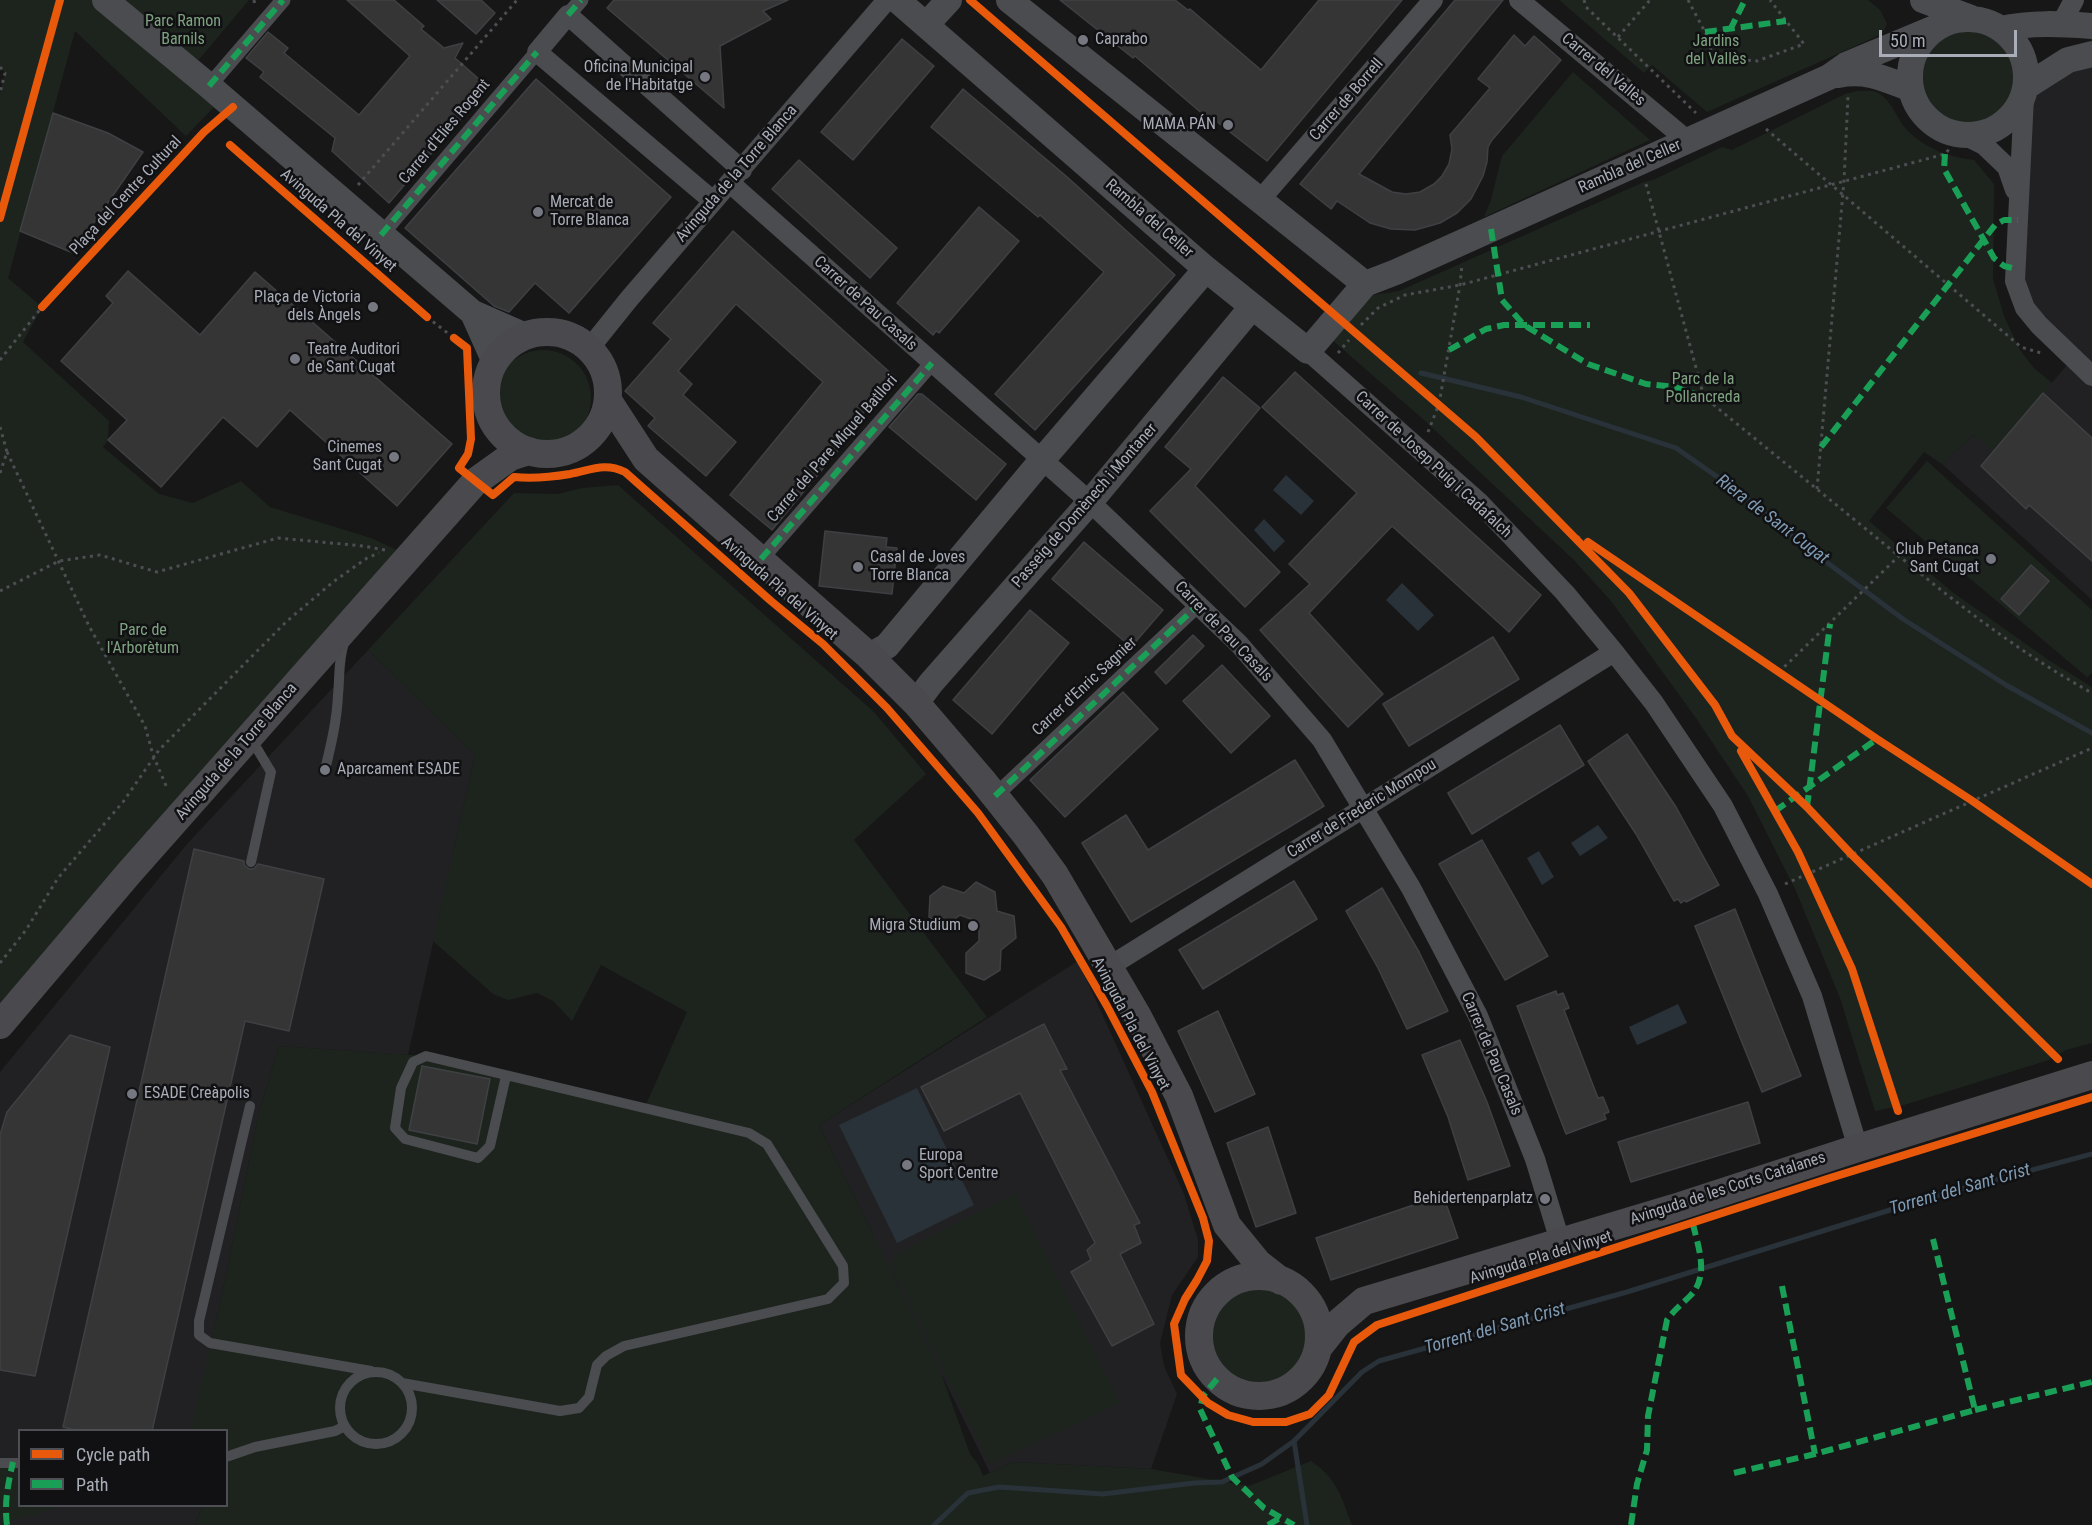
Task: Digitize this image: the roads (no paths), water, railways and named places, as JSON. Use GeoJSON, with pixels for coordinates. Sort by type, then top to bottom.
{"type":"FeatureCollection","features":[{"type":"Feature","properties":{"kind":"main road"},"geometry":{"type":"LineString","coordinates":[[551,333],[569,338],[588,350],[605,376],[609,402],[603,421],[594,435],[583,443],[562,452],[529,451],[507,441],[491,418],[486,396],[486,385],[494,360],[513,340],[524,335],[551,333]]}},
{"type":"Feature","properties":{"kind":"main road","name":"Avinguda Pla del Vinyet"},"geometry":{"type":"LineString","coordinates":[[609,402],[646,459],[869,656],[916,703],[995,796],[1055,875],[1110,966],[1179,1096],[1227,1225],[1258,1263],[1292,1286]]}},
{"type":"Feature","properties":{"kind":"main road","name":"Avinguda de la Torre Blanca"},"geometry":{"type":"LineString","coordinates":[[475,482],[491,418]]}},
{"type":"Feature","properties":{"kind":"main road","name":"Avinguda Pla del Vinyet"},"geometry":{"type":"LineString","coordinates":[[583,443],[623,449],[646,459]]}},
{"type":"Feature","properties":{"kind":"main road","name":"Avinguda de la Torre Blanca"},"geometry":{"type":"LineString","coordinates":[[0,1024],[129,873],[475,482],[510,458],[529,451]]}},
{"type":"Feature","properties":{"kind":"main road","name":"Avinguda de les Corts Catalanes"},"geometry":{"type":"LineString","coordinates":[[1318,1348],[1337,1324],[1364,1301],[1674,1208],[2092,1075]]}},
{"type":"Feature","properties":{"kind":"main road","name":"Avinguda Pla del Vinyet"},"geometry":{"type":"LineString","coordinates":[[1220,1291],[1226,1263],[1227,1225]]}},
{"type":"Feature","properties":{"kind":"main road"},"geometry":{"type":"LineString","coordinates":[[1261,1275],[1292,1286],[1317,1315],[1321,1333],[1318,1348],[1305,1373],[1294,1385],[1279,1393],[1262,1396],[1246,1395],[1230,1389],[1206,1366],[1200,1350],[1199,1334],[1202,1318],[1209,1303],[1220,1291],[1245,1276],[1261,1275]]}},
{"type":"Feature","properties":{"kind":"main road","name":"Avinguda de les Corts Catalanes"},"geometry":{"type":"LineString","coordinates":[[1292,1286],[1364,1301]]}},
{"type":"Feature","properties":{"kind":"street","name":"Avinguda Pla del Vinyet"},"geometry":{"type":"LineString","coordinates":[[105,0],[209,86],[472,313],[524,335]]}},
{"type":"Feature","properties":{"kind":"street"},"geometry":{"type":"LineString","coordinates":[[209,86],[283,0]]}},
{"type":"Feature","properties":{"kind":"street"},"geometry":{"type":"LineString","coordinates":[[581,0],[537,52],[713,201]]}},
{"type":"Feature","properties":{"kind":"street","name":"Avinguda de la Torre Blanca"},"geometry":{"type":"LineString","coordinates":[[588,350],[629,299],[887,0]]}},
{"type":"Feature","properties":{"kind":"street","name":"Rambla del Celler"},"geometry":{"type":"LineString","coordinates":[[897,0],[1206,269],[1317,360],[1346,324],[1365,284],[1839,75],[1846,65],[1935,8]]}},
{"type":"Feature","properties":{"kind":"street"},"geometry":{"type":"LineString","coordinates":[[926,25],[949,0]]}},
{"type":"Feature","properties":{"kind":"street"},"geometry":{"type":"LineString","coordinates":[[1009,0],[1365,284]]}},
{"type":"Feature","properties":{"kind":"street","name":"Carrer de Borrell"},"geometry":{"type":"LineString","coordinates":[[1260,200],[1433,0]]}},
{"type":"Feature","properties":{"kind":"street","name":"Carrer del Vallès"},"geometry":{"type":"LineString","coordinates":[[1519,0],[1688,141]]}},
{"type":"Feature","properties":{"kind":"street"},"geometry":{"type":"LineString","coordinates":[[2061,24],[2074,0]]}},
{"type":"Feature","properties":{"kind":"street"},"geometry":{"type":"LineString","coordinates":[[2019,200],[2007,167],[1984,145],[1946,131],[1930,121],[1918,107],[1911,89],[1910,71],[1914,54],[1924,38],[1935,8],[1953,20],[1967,14],[1987,21],[2001,28],[2019,48],[2027,72],[2015,281],[2025,308],[2039,325],[2092,376]]}},
{"type":"Feature","properties":{"kind":"street","name":"Carrer de Pau Casals"},"geometry":{"type":"LineString","coordinates":[[568,15],[932,363],[1090,502],[1239,644],[1322,740],[1411,888],[1478,1016],[1535,1159],[1560,1242]]}},
{"type":"Feature","properties":{"kind":"street"},"geometry":{"type":"LineString","coordinates":[[2001,28],[2016,25],[2061,24],[2092,26]]}},
{"type":"Feature","properties":{"kind":"street","name":"Carrer d'Elies Rogent"},"geometry":{"type":"LineString","coordinates":[[381,235],[537,52]]}},
{"type":"Feature","properties":{"kind":"street"},"geometry":{"type":"LineString","coordinates":[[1958,134],[1983,134],[2001,126],[2015,113],[2025,92],[2046,72],[2068,60],[2092,54]]}},
{"type":"Feature","properties":{"kind":"street"},"geometry":{"type":"LineString","coordinates":[[1839,75],[1873,74],[1911,89]]}},
{"type":"Feature","properties":{"kind":"street"},"geometry":{"type":"LineString","coordinates":[[869,656],[887,646],[1042,460],[1206,269]]}},
{"type":"Feature","properties":{"kind":"street","name":"Passeig de Domènech i Montaner"},"geometry":{"type":"LineString","coordinates":[[916,703],[1090,502],[1252,307]]}},
{"type":"Feature","properties":{"kind":"street","name":"Avinguda Pla del Vinyet"},"geometry":{"type":"LineString","coordinates":[[472,313],[494,360]]}},
{"type":"Feature","properties":{"kind":"street","name":"Carrer de Josep Puig i Cadafalch"},"geometry":{"type":"LineString","coordinates":[[1317,360],[1480,503],[1565,593],[1654,703],[1723,806],[1768,894],[1812,996],[1858,1148]]}},
{"type":"Feature","properties":{"kind":"street","name":"Carrer del Pare Miquel Batllori"},"geometry":{"type":"LineString","coordinates":[[761,559],[932,363]]}},
{"type":"Feature","properties":{"kind":"street","name":"Carrer d'Enric Sagnier"},"geometry":{"type":"LineString","coordinates":[[995,796],[1198,605]]}},
{"type":"Feature","properties":{"kind":"street","name":"Carrer de Frederic Mompou"},"geometry":{"type":"LineString","coordinates":[[1110,966],[1614,652]]}},
{"type":"Feature","properties":{"kind":"lane"},"geometry":{"type":"LineString","coordinates":[[325,770],[334,734],[339,660],[346,637],[361,611]]}},
{"type":"Feature","properties":{"kind":"lane"},"geometry":{"type":"LineString","coordinates":[[250,737],[271,772],[251,862]]}},
{"type":"Feature","properties":{"kind":"lane"},"geometry":{"type":"LineString","coordinates":[[250,1106],[199,1321],[199,1335],[210,1343],[386,1373],[402,1383],[560,1411],[579,1408],[589,1397],[597,1365],[606,1356],[624,1346],[828,1299],[844,1283],[843,1266],[767,1144],[749,1133],[426,1056],[413,1062],[401,1088],[395,1128],[405,1139],[478,1158],[490,1146],[506,1076]]}},
{"type":"Feature","properties":{"kind":"lane"},"geometry":{"type":"LineString","coordinates":[[371,1371],[353,1379],[342,1393],[339,1407],[343,1427],[358,1441],[375,1445],[388,1443],[399,1437],[410,1422],[413,1407],[410,1395],[402,1383]]}},
{"type":"Feature","properties":{"kind":"lane"},"geometry":{"type":"LineString","coordinates":[[228,1456],[255,1447],[335,1431],[343,1427]]}},
{"type":"Feature","properties":{"kind":"lane"},"geometry":{"type":"LineString","coordinates":[[0,1463],[18,1463]]}},
{"type":"Feature","properties":{"kind":"waterway","name":"Riera de Sant Cugat"},"geometry":{"type":"LineString","coordinates":[[1421,373],[1521,397],[1676,448],[1739,492],[1794,538],[1903,619],[2006,685],[2092,733]]}},
{"type":"Feature","properties":{"kind":"waterway","name":"Torrent del Sant Crist"},"geometry":{"type":"LineString","coordinates":[[934,1525],[968,1493],[999,1487],[1103,1494],[1194,1483],[1222,1482],[1262,1464],[1294,1441],[1362,1372],[1379,1361],[1627,1292],[1935,1196],[2092,1154]]}},
{"type":"Feature","properties":{"kind":"waterway"},"geometry":{"type":"LineString","coordinates":[[1294,1441],[1307,1525]]}},
{"type":"Feature","properties":{"kind":"place","name":"Caprabo"},"geometry":{"type":"Point","coordinates":[1083,40]}},
{"type":"Feature","properties":{"kind":"place","name":"Oficina Municipal de l'Habitatge"},"geometry":{"type":"Point","coordinates":[705,77]}},
{"type":"Feature","properties":{"kind":"place","name":"MAMA PÁN"},"geometry":{"type":"Point","coordinates":[1228,125]}},
{"type":"Feature","properties":{"kind":"place","name":"Mercat de Torre Blanca"},"geometry":{"type":"Point","coordinates":[538,212]}},
{"type":"Feature","properties":{"kind":"place","name":"Plaça de Victoria dels Àngels"},"geometry":{"type":"Point","coordinates":[373,307]}},
{"type":"Feature","properties":{"kind":"place","name":"Teatre Auditori de Sant Cugat"},"geometry":{"type":"Point","coordinates":[295,359]}},
{"type":"Feature","properties":{"kind":"place","name":"Cinemes Sant Cugat"},"geometry":{"type":"Point","coordinates":[394,457]}},
{"type":"Feature","properties":{"kind":"place","name":"Club Petanca Sant Cugat"},"geometry":{"type":"Point","coordinates":[1991,559]}},
{"type":"Feature","properties":{"kind":"place","name":"Casal de Joves Torre Blanca"},"geometry":{"type":"Point","coordinates":[858,567]}},
{"type":"Feature","properties":{"kind":"place","name":"Aparcament ESADE"},"geometry":{"type":"Point","coordinates":[325,770]}},
{"type":"Feature","properties":{"kind":"place","name":"Migra Studium"},"geometry":{"type":"Point","coordinates":[973,926]}},
{"type":"Feature","properties":{"kind":"place","name":"ESADE Creàpolis"},"geometry":{"type":"Point","coordinates":[132,1094]}},
{"type":"Feature","properties":{"kind":"place","name":"Europa Sport Centre"},"geometry":{"type":"Point","coordinates":[907,1165]}},
{"type":"Feature","properties":{"kind":"place","name":"Behidertenparplatz"},"geometry":{"type":"Point","coordinates":[1545,1199]}},
{"type":"Feature","properties":{"kind":"park label","name":"Parc Ramon Barnils"},"geometry":{"type":"Point","coordinates":[183,31]}},
{"type":"Feature","properties":{"kind":"park label","name":"Jardins del Vallès"},"geometry":{"type":"Point","coordinates":[1716,51]}},
{"type":"Feature","properties":{"kind":"park label","name":"Parc de la Pollancreda"},"geometry":{"type":"Point","coordinates":[1703,389]}},
{"type":"Feature","properties":{"kind":"park label","name":"Parc de l'Arborètum"},"geometry":{"type":"Point","coordinates":[143,640]}}]}
